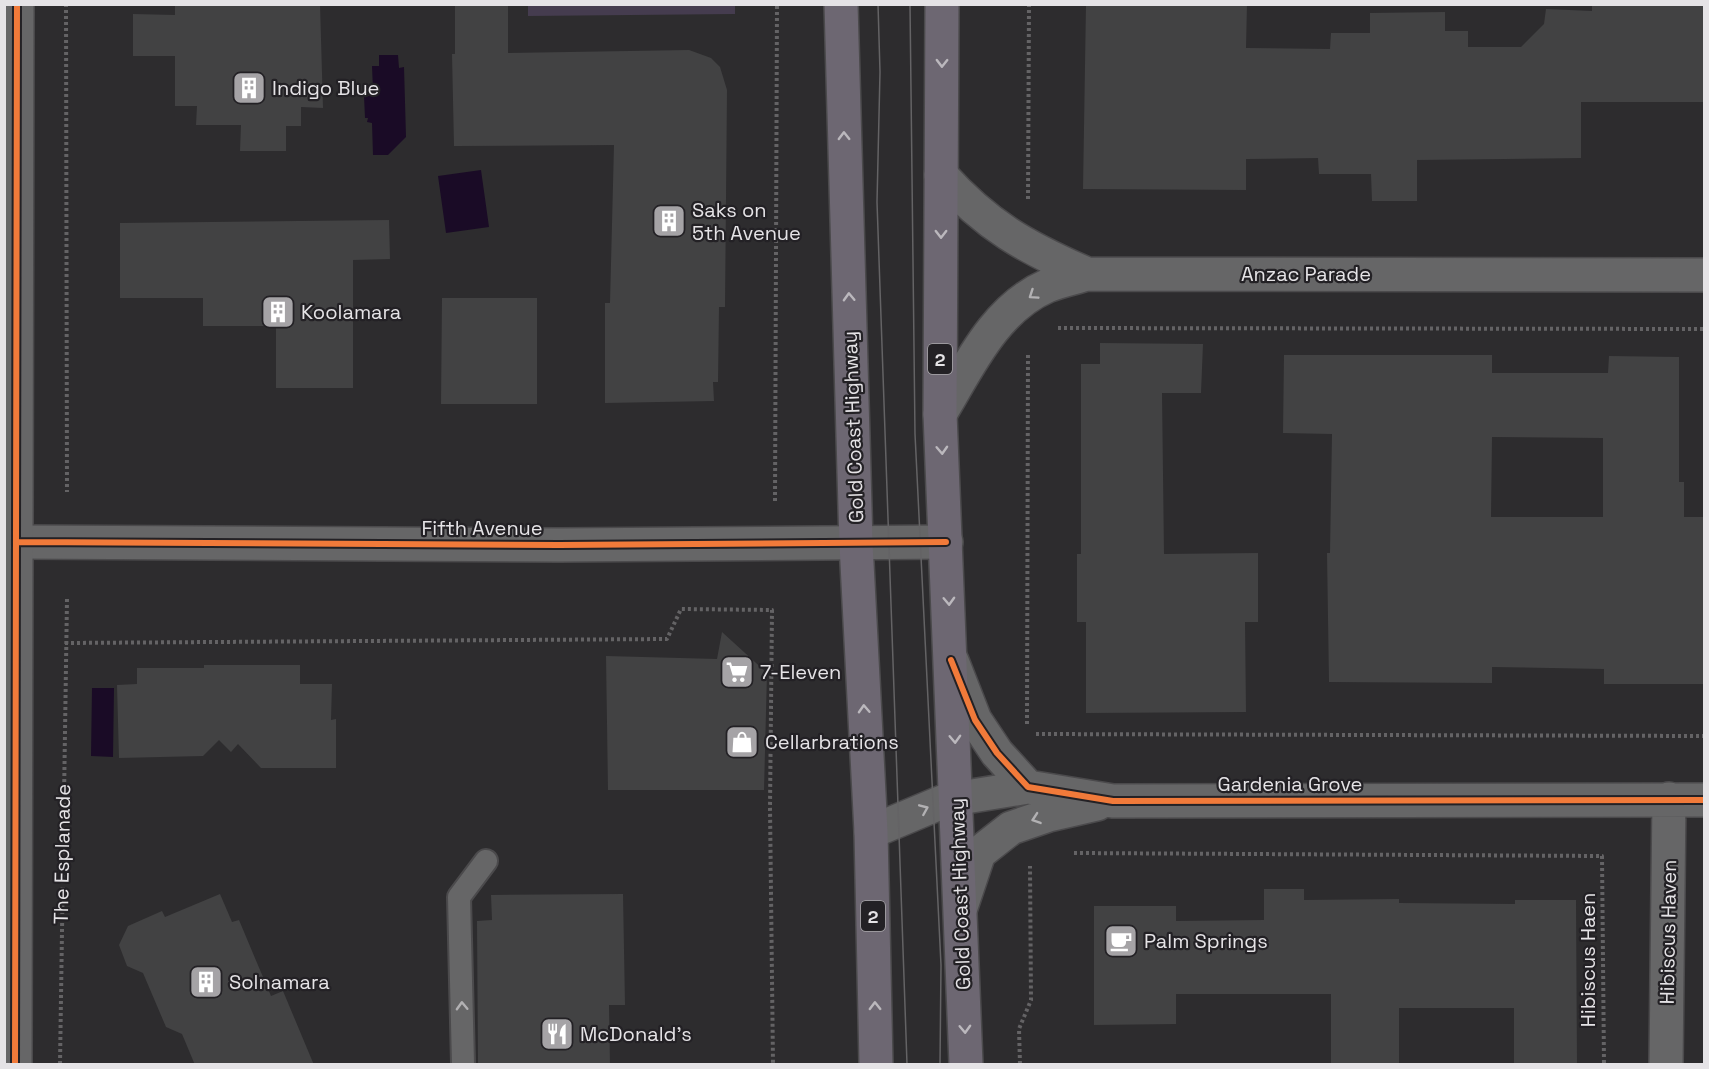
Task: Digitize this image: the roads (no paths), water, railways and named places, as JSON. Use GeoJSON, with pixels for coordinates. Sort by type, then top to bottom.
{"type":"FeatureCollection","features":[{"type":"Feature","properties":{"kind":"highway","name":"Gold Coast Highway"},"geometry":{"type":"LineString","coordinates":[[841,4],[856,544],[870,832],[876,1065]]}},
{"type":"Feature","properties":{"kind":"highway","name":"Gold Coast Highway"},"geometry":{"type":"LineString","coordinates":[[942,4],[940,414],[966,1065]]}},
{"type":"Feature","properties":{"kind":"street"},"geometry":{"type":"LineString","coordinates":[[15,1065],[18,542],[17,4]]}},
{"type":"Feature","properties":{"kind":"street","name":"Anzac Parade"},"geometry":{"type":"LineString","coordinates":[[941,175],[968,206],[1004,233],[1042,254],[1087,274],[1704,275]]}},
{"type":"Feature","properties":{"kind":"street"},"geometry":{"type":"LineString","coordinates":[[940,414],[983,342],[1014,308],[1046,287],[1087,274]]}},
{"type":"Feature","properties":{"kind":"street","name":"Fifth Avenue"},"geometry":{"type":"LineString","coordinates":[[18,542],[856,544],[946,542]]}},
{"type":"Feature","properties":{"kind":"street"},"geometry":{"type":"LineString","coordinates":[[951,660],[975,720],[997,753],[1028,787]]}},
{"type":"Feature","properties":{"kind":"street","name":"Gardenia Grove"},"geometry":{"type":"LineString","coordinates":[[870,832],[947,800],[1028,787],[1113,801],[1704,800]]}},
{"type":"Feature","properties":{"kind":"street","name":"Hibiscus Haven"},"geometry":{"type":"LineString","coordinates":[[1666,1065],[1669,800]]}},
{"type":"Feature","properties":{"kind":"street","name":"Gardenia Grove"},"geometry":{"type":"LineString","coordinates":[[961,908],[979,853],[1011,828],[1049,814],[1113,801]]}},
{"type":"Feature","properties":{"kind":"lane"},"geometry":{"type":"LineString","coordinates":[[463,1065],[459,897],[486,861]]}},
{"type":"Feature","properties":{"kind":"tram line"},"geometry":{"type":"LineString","coordinates":[[878,4],[880,72],[877,202],[907,1064]]}},
{"type":"Feature","properties":{"kind":"tram line"},"geometry":{"type":"LineString","coordinates":[[910,4],[915,434],[941,965],[940,1064]]}},
{"type":"Feature","properties":{"kind":"place","name":"Indigo Blue"},"geometry":{"type":"Point","coordinates":[249,88]}},
{"type":"Feature","properties":{"kind":"place","name":"Saks on 5th Avenue"},"geometry":{"type":"Point","coordinates":[669,221]}},
{"type":"Feature","properties":{"kind":"place","name":"Koolamara"},"geometry":{"type":"Point","coordinates":[278,312]}},
{"type":"Feature","properties":{"kind":"place","name":"7-Eleven"},"geometry":{"type":"Point","coordinates":[737,672]}},
{"type":"Feature","properties":{"kind":"place","name":"Cellarbrations"},"geometry":{"type":"Point","coordinates":[742,742]}},
{"type":"Feature","properties":{"kind":"place","name":"Palm Springs"},"geometry":{"type":"Point","coordinates":[1121,941]}},
{"type":"Feature","properties":{"kind":"place","name":"Solnamara"},"geometry":{"type":"Point","coordinates":[206,982]}},
{"type":"Feature","properties":{"kind":"place","name":"McDonald's"},"geometry":{"type":"Point","coordinates":[557,1034]}}]}
